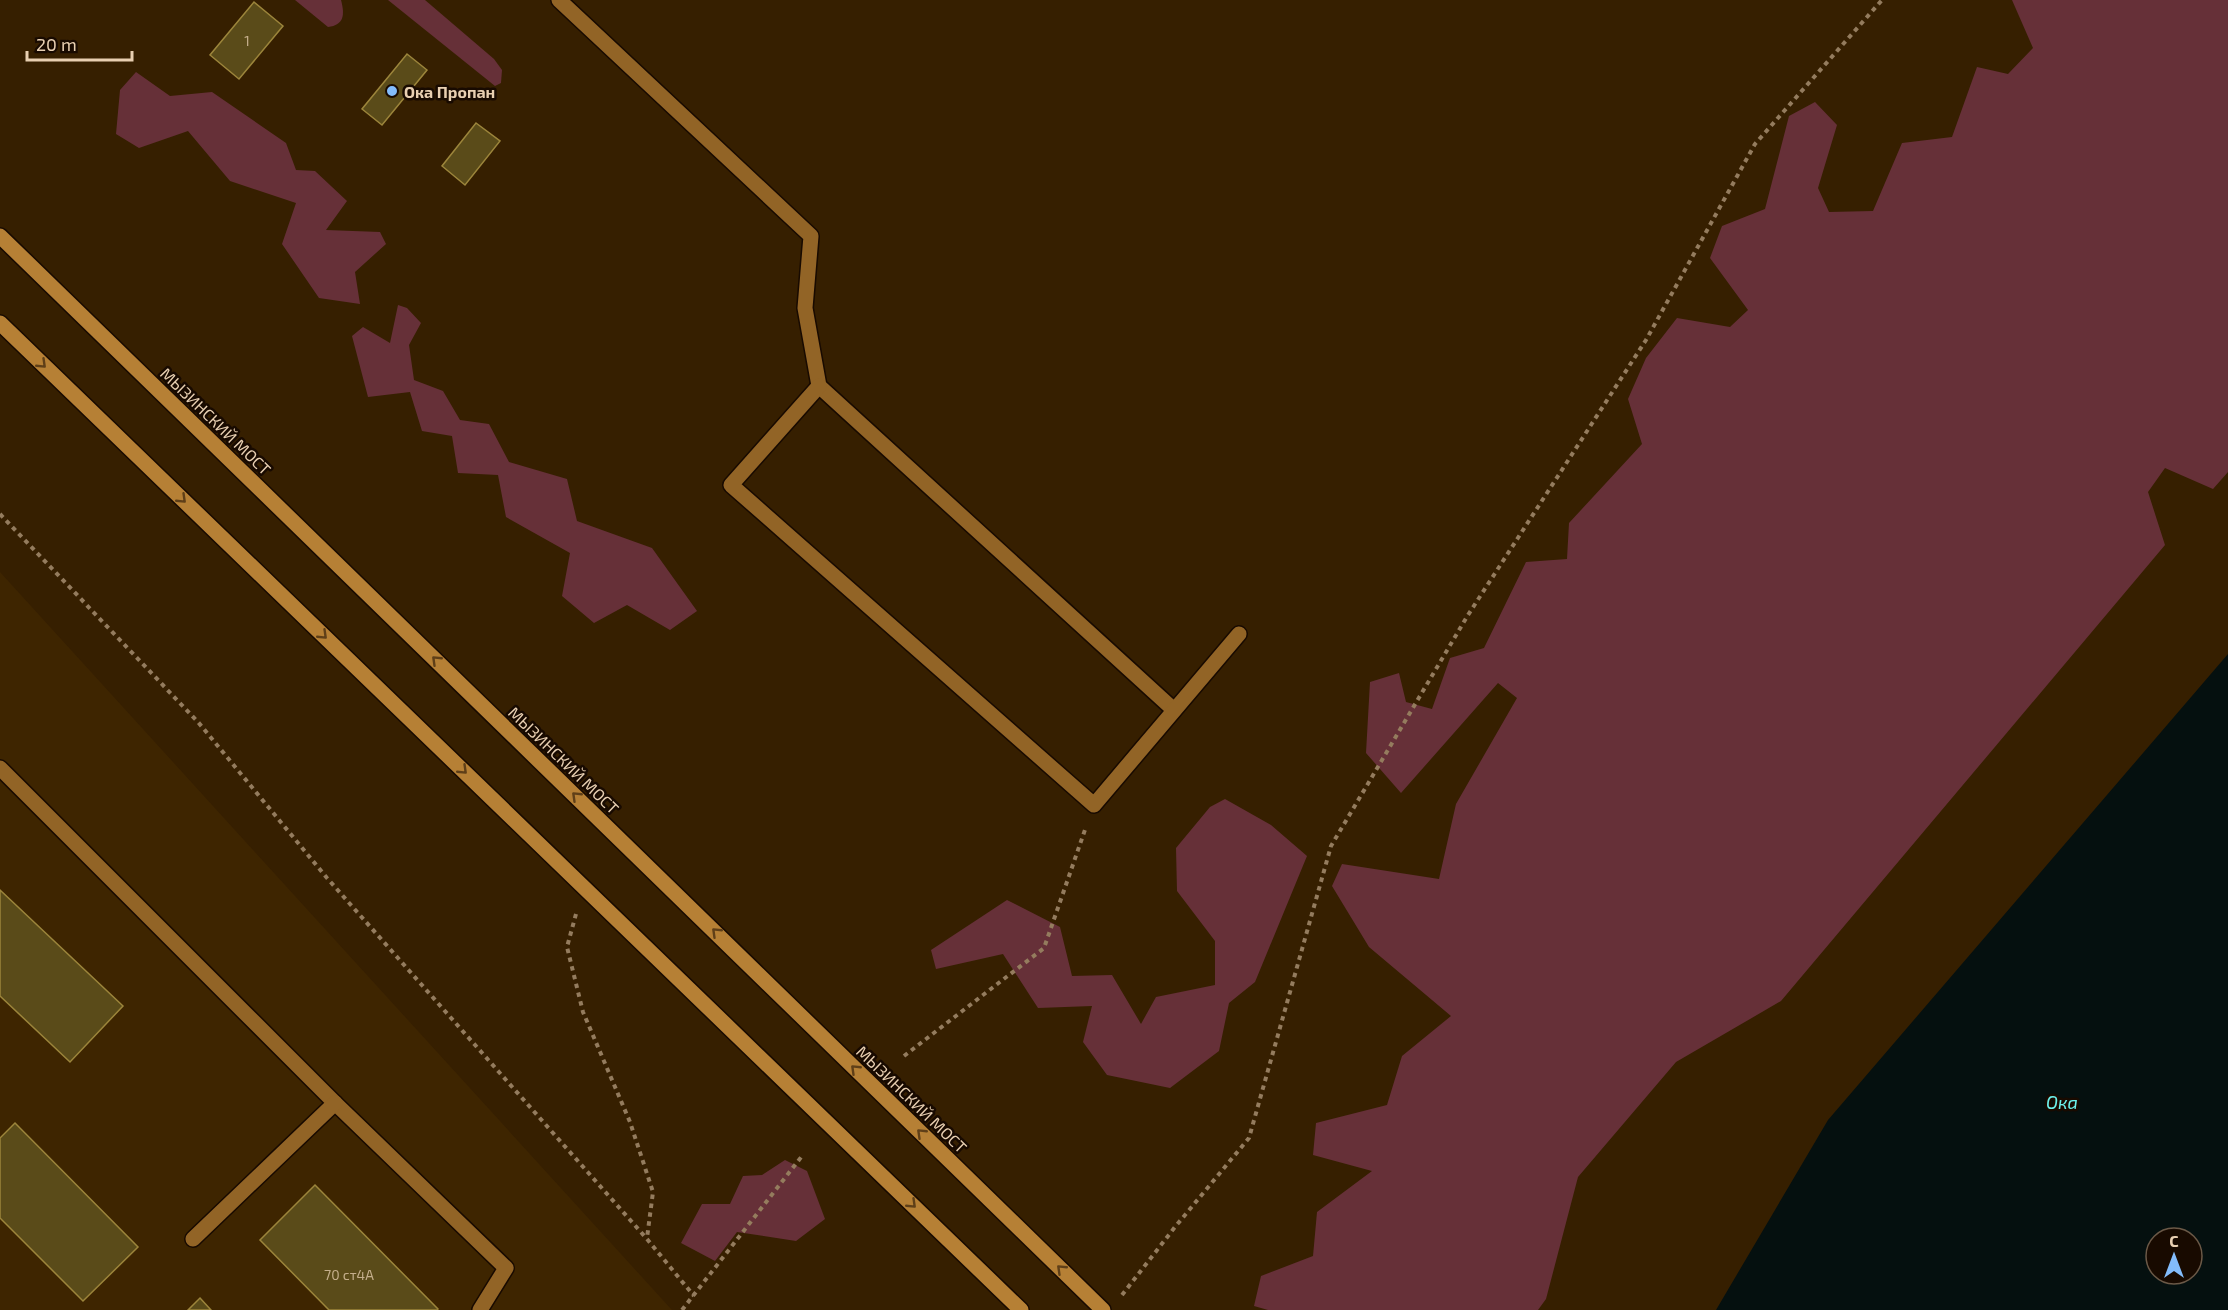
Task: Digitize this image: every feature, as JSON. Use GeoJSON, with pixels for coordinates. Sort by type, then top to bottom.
{"type":"FeatureCollection","features":[{"type":"Feature","properties":{"kind":"main road","name":"МЫЗИНСКИЙ МОСТ"},"geometry":{"type":"LineString","coordinates":[[0,236],[1102,1310]]}},
{"type":"Feature","properties":{"kind":"main road"},"geometry":{"type":"LineString","coordinates":[[0,323],[1021,1310]]}},
{"type":"Feature","properties":{"kind":"lane"},"geometry":{"type":"LineString","coordinates":[[560,0],[811,236],[805,308],[819,386],[1174,710]]}},
{"type":"Feature","properties":{"kind":"lane"},"geometry":{"type":"LineString","coordinates":[[819,386],[731,485],[1094,804],[1239,634]]}},
{"type":"Feature","properties":{"kind":"lane"},"geometry":{"type":"LineString","coordinates":[[0,768],[335,1103],[506,1268],[480,1310]]}},
{"type":"Feature","properties":{"kind":"lane"},"geometry":{"type":"LineString","coordinates":[[193,1239],[335,1103]]}},
{"type":"Feature","properties":{"kind":"path"},"geometry":{"type":"LineString","coordinates":[[1118,1301],[1175,1227],[1250,1137],[1330,846],[1468,615],[1646,340],[1755,144],[1882,0]]}},
{"type":"Feature","properties":{"kind":"path"},"geometry":{"type":"LineString","coordinates":[[0,514],[198,722],[327,878],[647,1239],[694,1296]]}},
{"type":"Feature","properties":{"kind":"path"},"geometry":{"type":"LineString","coordinates":[[904,1056],[1044,948],[1094,804]]}},
{"type":"Feature","properties":{"kind":"path"},"geometry":{"type":"LineString","coordinates":[[584,887],[567,947],[583,1012],[630,1122],[654,1192],[647,1239]]}},
{"type":"Feature","properties":{"kind":"path"},"geometry":{"type":"LineString","coordinates":[[682,1310],[802,1156]]}},
{"type":"Feature","properties":{"kind":"shaded area"},"geometry":{"type":"Polygon","coordinates":[[[295,0],[341,0],[342,18],[337,24],[328,27],[295,0]]]}},
{"type":"Feature","properties":{"kind":"shaded area"},"geometry":{"type":"Polygon","coordinates":[[[388,0],[425,0],[494,59],[502,70],[501,83],[495,86],[388,0]]]}},
{"type":"Feature","properties":{"kind":"shaded area"},"geometry":{"type":"Polygon","coordinates":[[[2012,0],[2228,0],[2228,472],[2213,489],[2165,468],[2148,492],[2165,545],[1781,1001],[1676,1062],[1578,1177],[1546,1299],[1538,1310],[1268,1310],[1254,1306],[1261,1276],[1313,1256],[1317,1212],[1372,1171],[1313,1155],[1316,1123],[1387,1105],[1402,1056],[1451,1016],[1369,947],[1332,886],[1342,864],[1439,879],[1456,804],[1517,698],[1498,683],[1401,793],[1366,753],[1370,682],[1399,673],[1406,702],[1432,709],[1450,658],[1484,648],[1526,562],[1567,559],[1569,523],[1642,444],[1628,399],[1646,358],[1677,318],[1730,327],[1748,310],[1710,258],[1722,226],[1765,209],[1789,116],[1815,102],[1837,125],[1818,188],[1829,212],[1873,211],[1902,143],[1952,137],[1977,67],[2008,74],[2033,48],[2012,0]]]}},
{"type":"Feature","properties":{"kind":"shaded area"},"geometry":{"type":"Polygon","coordinates":[[[136,72],[170,96],[212,92],[286,143],[296,170],[315,171],[347,201],[326,230],[380,232],[386,244],[355,272],[360,304],[319,298],[282,244],[296,203],[230,181],[188,131],[139,148],[116,134],[120,90],[136,72]]]}},
{"type":"Feature","properties":{"kind":"shaded area"},"geometry":{"type":"Polygon","coordinates":[[[398,305],[407,308],[421,323],[409,345],[414,380],[443,391],[460,420],[489,424],[509,462],[567,479],[577,521],[652,548],[697,611],[670,630],[627,605],[594,623],[562,596],[570,553],[506,517],[498,475],[458,473],[452,436],[422,431],[410,392],[368,397],[352,336],[363,327],[390,343],[398,305]]]}},
{"type":"Feature","properties":{"kind":"shaded area"},"geometry":{"type":"Polygon","coordinates":[[[0,572],[672,1310],[0,1310],[0,572]]]}},
{"type":"Feature","properties":{"kind":"shaded area"},"geometry":{"type":"Polygon","coordinates":[[[1225,799],[1271,825],[1307,856],[1255,982],[1229,1003],[1219,1051],[1170,1088],[1107,1075],[1083,1042],[1092,1006],[1038,1008],[1003,954],[936,969],[931,950],[1007,900],[1060,927],[1072,976],[1112,975],[1141,1024],[1156,997],[1215,985],[1215,941],[1177,891],[1176,848],[1210,807],[1225,799]]]}},
{"type":"Feature","properties":{"kind":"shaded area"},"geometry":{"type":"Polygon","coordinates":[[[785,1160],[807,1171],[825,1219],[796,1241],[737,1232],[715,1261],[681,1243],[702,1204],[730,1204],[743,1176],[762,1175],[785,1160]]]}},
{"type":"Feature","properties":{"kind":"water","name":"Ока"},"geometry":{"type":"Polygon","coordinates":[[[2228,654],[2228,1310],[1716,1310],[1828,1120],[2228,654]]]}},
{"type":"Feature","properties":{"kind":"building"},"geometry":{"type":"Polygon","coordinates":[[[254,2],[283,26],[239,79],[210,55],[254,2]]]}},
{"type":"Feature","properties":{"kind":"building"},"geometry":{"type":"Polygon","coordinates":[[[407,54],[427,70],[382,125],[362,109],[407,54]]]}},
{"type":"Feature","properties":{"kind":"building"},"geometry":{"type":"Polygon","coordinates":[[[476,123],[500,141],[465,185],[442,166],[476,123]]]}},
{"type":"Feature","properties":{"kind":"building"},"geometry":{"type":"Polygon","coordinates":[[[0,890],[123,1006],[70,1062],[0,996],[0,890]]]}},
{"type":"Feature","properties":{"kind":"building"},"geometry":{"type":"Polygon","coordinates":[[[15,1123],[138,1247],[83,1301],[0,1218],[0,1138],[15,1123]]]}},
{"type":"Feature","properties":{"kind":"building"},"geometry":{"type":"Polygon","coordinates":[[[315,1185],[437,1310],[329,1310],[260,1240],[315,1185]]]}},
{"type":"Feature","properties":{"kind":"building"},"geometry":{"type":"Polygon","coordinates":[[[200,1298],[211,1310],[188,1310],[200,1298]]]}},
{"type":"Feature","properties":{"kind":"place","name":"Ока Пропан"},"geometry":{"type":"Point","coordinates":[392,91]}}]}
